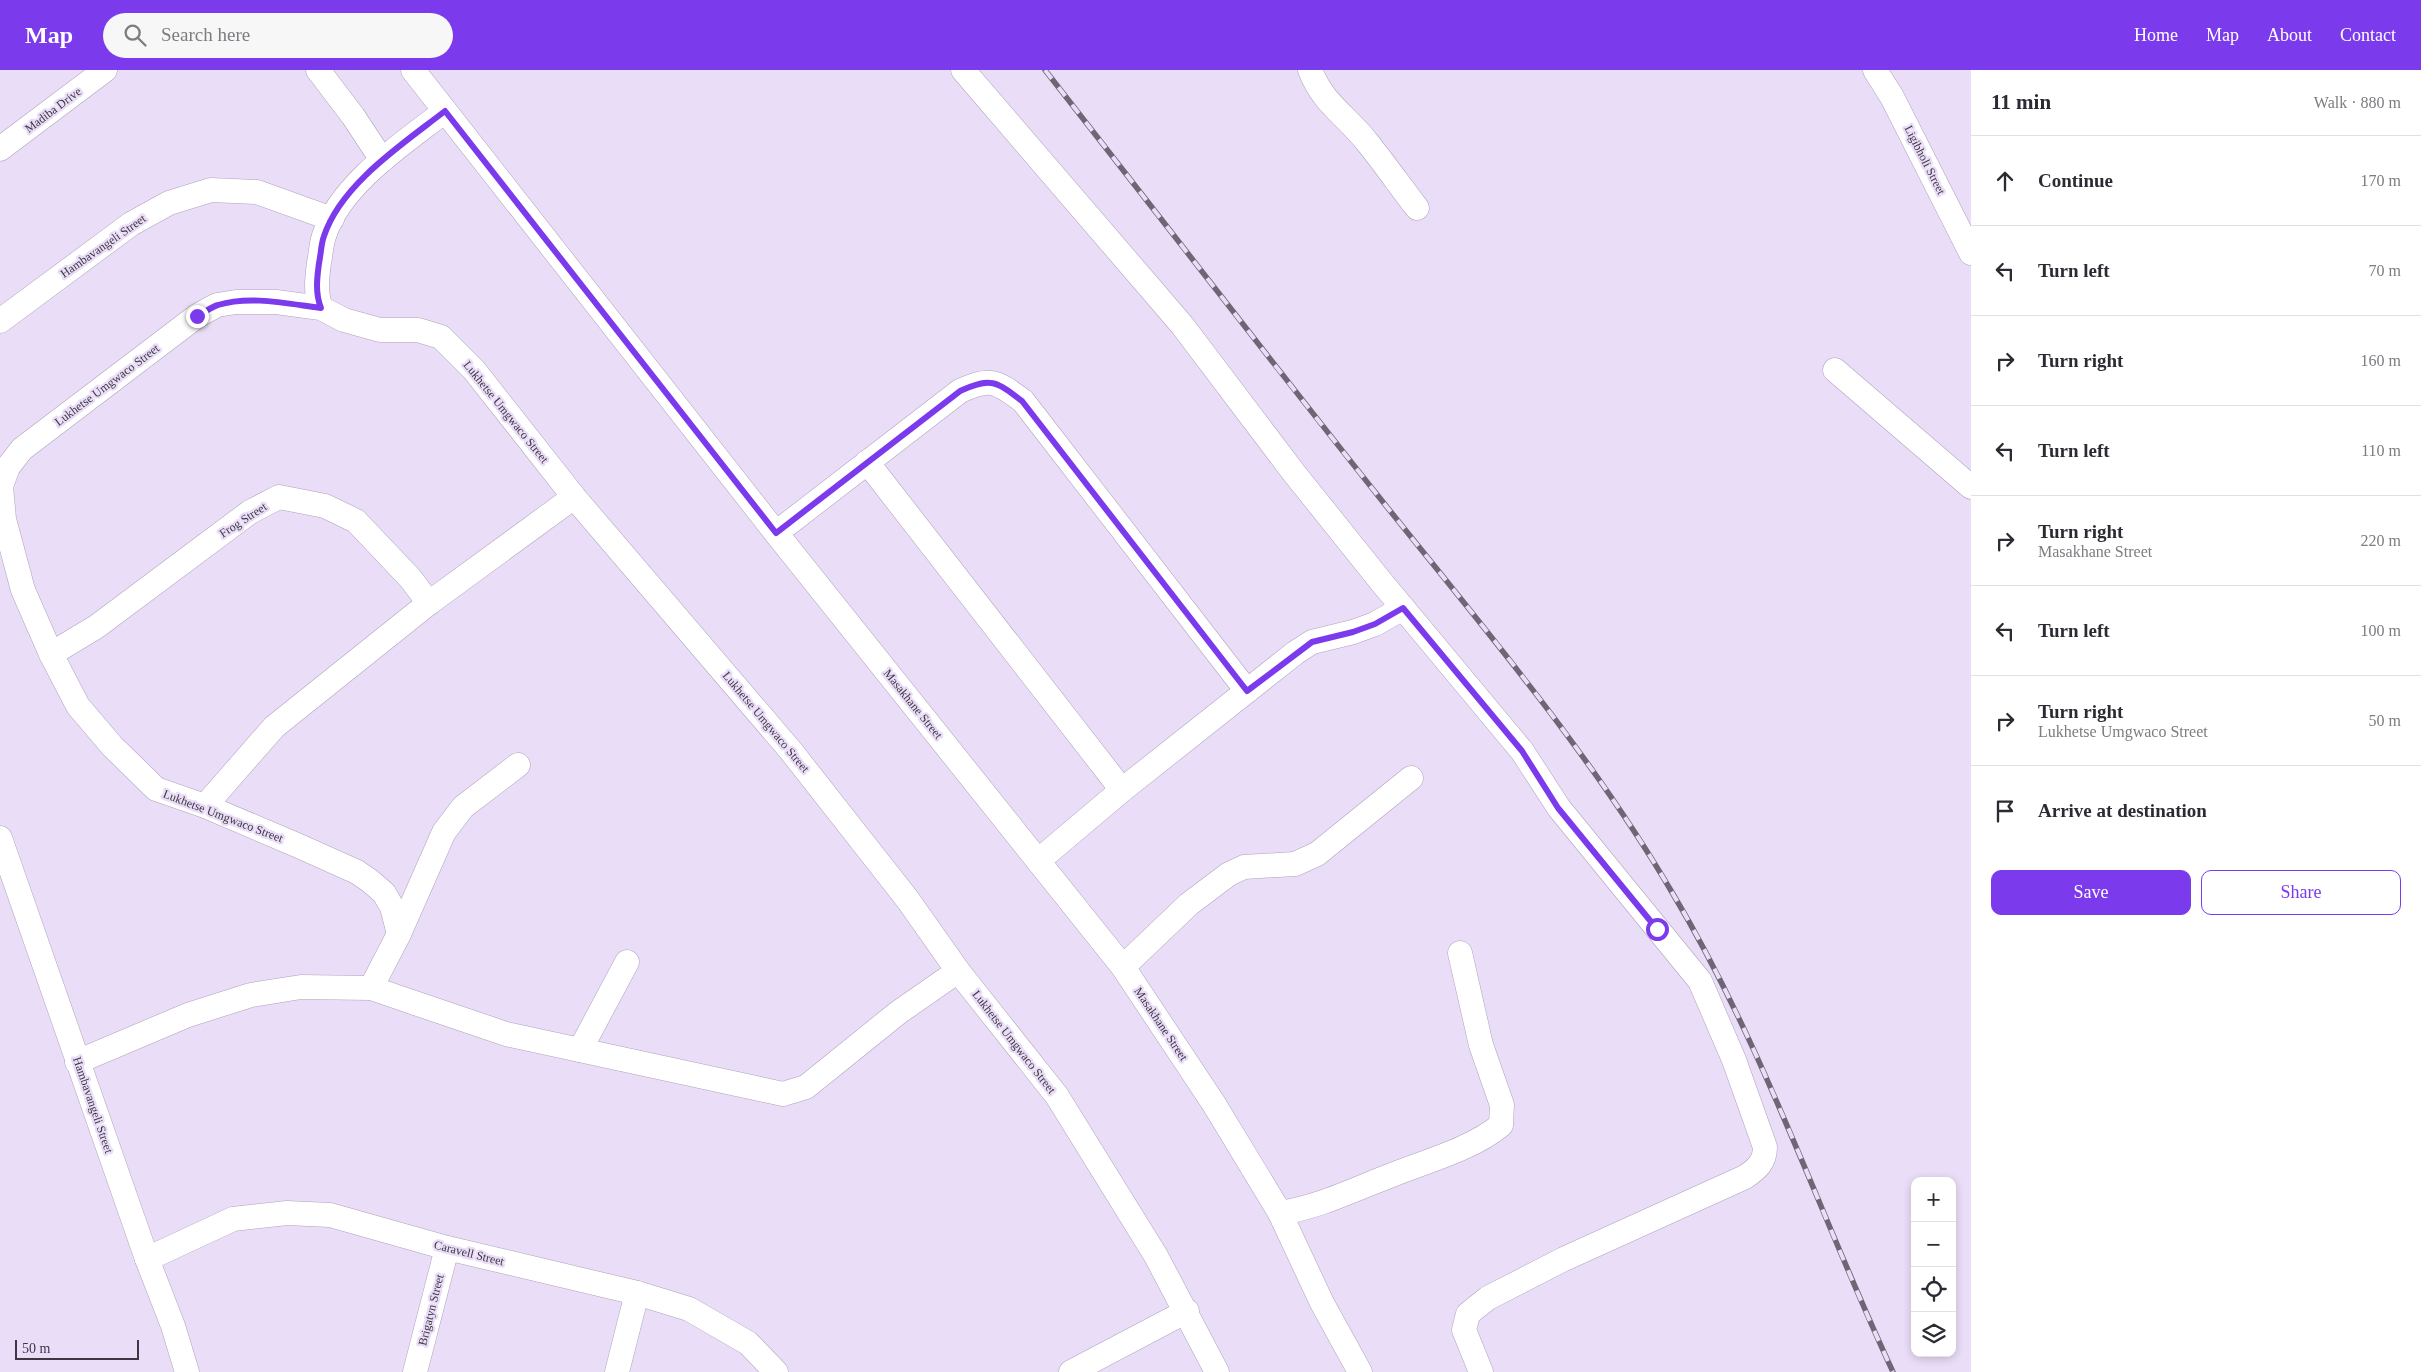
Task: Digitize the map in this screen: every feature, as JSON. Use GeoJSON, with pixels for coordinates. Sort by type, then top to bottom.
{"type":"FeatureCollection","features":[{"type":"Feature","properties":{"kind":"street","name":"Madiba Drive"},"geometry":{"type":"LineString","coordinates":[[0,149],[105,70]]}},
{"type":"Feature","properties":{"kind":"street"},"geometry":{"type":"LineString","coordinates":[[318,70],[354,116],[382,160]]}},
{"type":"Feature","properties":{"kind":"street","name":"Masakhane Street"},"geometry":{"type":"LineString","coordinates":[[413,70],[776,533],[1123,967],[1214,1104],[1280,1213],[1322,1303],[1360,1372]]}},
{"type":"Feature","properties":{"kind":"street"},"geometry":{"type":"LineString","coordinates":[[963,70],[1182,325],[1294,473],[1522,751],[1558,808],[1700,981],[1734,1060],[1765,1147],[1765,1157],[1757,1169],[1745,1177],[1564,1259],[1488,1298],[1468,1314],[1464,1330],[1480,1372]]}},
{"type":"Feature","properties":{"kind":"street"},"geometry":{"type":"LineString","coordinates":[[1310,70],[1315,85],[1326,101],[1367,142],[1417,208]]}},
{"type":"Feature","properties":{"kind":"street","name":"Ligibholi Street"},"geometry":{"type":"LineString","coordinates":[[1875,70],[1892,97],[1971,253]]}},
{"type":"Feature","properties":{"kind":"street"},"geometry":{"type":"LineString","coordinates":[[321,308],[317,298],[317,276],[324,236],[332,219],[345,199],[382,160],[445,111]]}},
{"type":"Feature","properties":{"kind":"street","name":"Hambavangeli Street"},"geometry":{"type":"LineString","coordinates":[[0,321],[131,224],[169,203],[211,190],[258,192],[332,219]]}},
{"type":"Feature","properties":{"kind":"street","name":"Lukhetse Umgwaco Street"},"geometry":{"type":"LineString","coordinates":[[399,934],[392,907],[384,893],[357,872],[205,806],[156,789],[112,746],[78,706],[23,590],[4,519],[2,486],[8,467],[22,449],[197,316],[217,305],[236,302],[276,302],[321,308],[344,320],[380,330],[418,330],[441,337],[474,370],[574,497],[791,751],[908,900],[958,971],[1057,1096],[1116,1188],[1187,1311],[1217,1372]]}},
{"type":"Feature","properties":{"kind":"street"},"geometry":{"type":"LineString","coordinates":[[1835,370],[1971,487]]}},
{"type":"Feature","properties":{"kind":"street"},"geometry":{"type":"LineString","coordinates":[[776,533],[960,391],[980,382],[1001,384],[1022,401],[1247,691]]}},
{"type":"Feature","properties":{"kind":"street"},"geometry":{"type":"LineString","coordinates":[[867,462],[1122,790]]}},
{"type":"Feature","properties":{"kind":"street","name":"Frog Street"},"geometry":{"type":"LineString","coordinates":[[52,654],[96,627],[250,512],[279,497],[325,506],[356,521],[410,578],[429,603]]}},
{"type":"Feature","properties":{"kind":"street"},"geometry":{"type":"LineString","coordinates":[[205,806],[274,727],[429,603],[574,497]]}},
{"type":"Feature","properties":{"kind":"street"},"geometry":{"type":"LineString","coordinates":[[1038,861],[1122,790],[1312,642],[1368,627],[1403,608]]}},
{"type":"Feature","properties":{"kind":"street"},"geometry":{"type":"LineString","coordinates":[[371,988],[399,934],[444,832],[463,807],[518,765]]}},
{"type":"Feature","properties":{"kind":"street"},"geometry":{"type":"LineString","coordinates":[[1123,967],[1189,904],[1229,874],[1244,867],[1294,864],[1317,854],[1411,778]]}},
{"type":"Feature","properties":{"kind":"street","name":"Hambavangeli Street"},"geometry":{"type":"LineString","coordinates":[[0,838],[41,951],[77,1062],[147,1259],[173,1326],[186,1372]]}},
{"type":"Feature","properties":{"kind":"street"},"geometry":{"type":"LineString","coordinates":[[1280,1213],[1302,1210],[1424,1162],[1486,1137],[1500,1125],[1502,1105],[1481,1045],[1460,953]]}},
{"type":"Feature","properties":{"kind":"street"},"geometry":{"type":"LineString","coordinates":[[580,1050],[627,962]]}},
{"type":"Feature","properties":{"kind":"street"},"geometry":{"type":"LineString","coordinates":[[77,1062],[188,1015],[251,995],[301,987],[371,988],[506,1034],[783,1094],[806,1087],[899,1012],[958,971]]}},
{"type":"Feature","properties":{"kind":"street","name":"Caravell Street"},"geometry":{"type":"LineString","coordinates":[[147,1259],[233,1219],[287,1213],[330,1215],[447,1248],[637,1293],[689,1309],[748,1343],[776,1372]]}},
{"type":"Feature","properties":{"kind":"street","name":"Brigatyn Street"},"geometry":{"type":"LineString","coordinates":[[415,1372],[447,1248]]}},
{"type":"Feature","properties":{"kind":"street"},"geometry":{"type":"LineString","coordinates":[[617,1372],[637,1293]]}},
{"type":"Feature","properties":{"kind":"street"},"geometry":{"type":"LineString","coordinates":[[1071,1372],[1187,1311]]}},
{"type":"Feature","properties":{"kind":"railway"},"geometry":{"type":"LineString","coordinates":[[1045,70],[1379,497],[1533,690],[1641,841],[1705,951],[1735,1010],[1763,1070],[1893,1372]]}},
{"type":"Feature","properties":{"kind":"route"},"geometry":{"type":"LineString","coordinates":[[197,316],[217,305],[236,302],[276,302],[321,308],[317,298],[317,276],[324,236],[332,219],[345,199],[382,160],[445,111],[776,533],[960,391],[980,382],[1001,384],[1022,401],[1247,691],[1312,642],[1353,632],[1375,624],[1403,608],[1522,751],[1558,808],[1657,929]]}}]}
